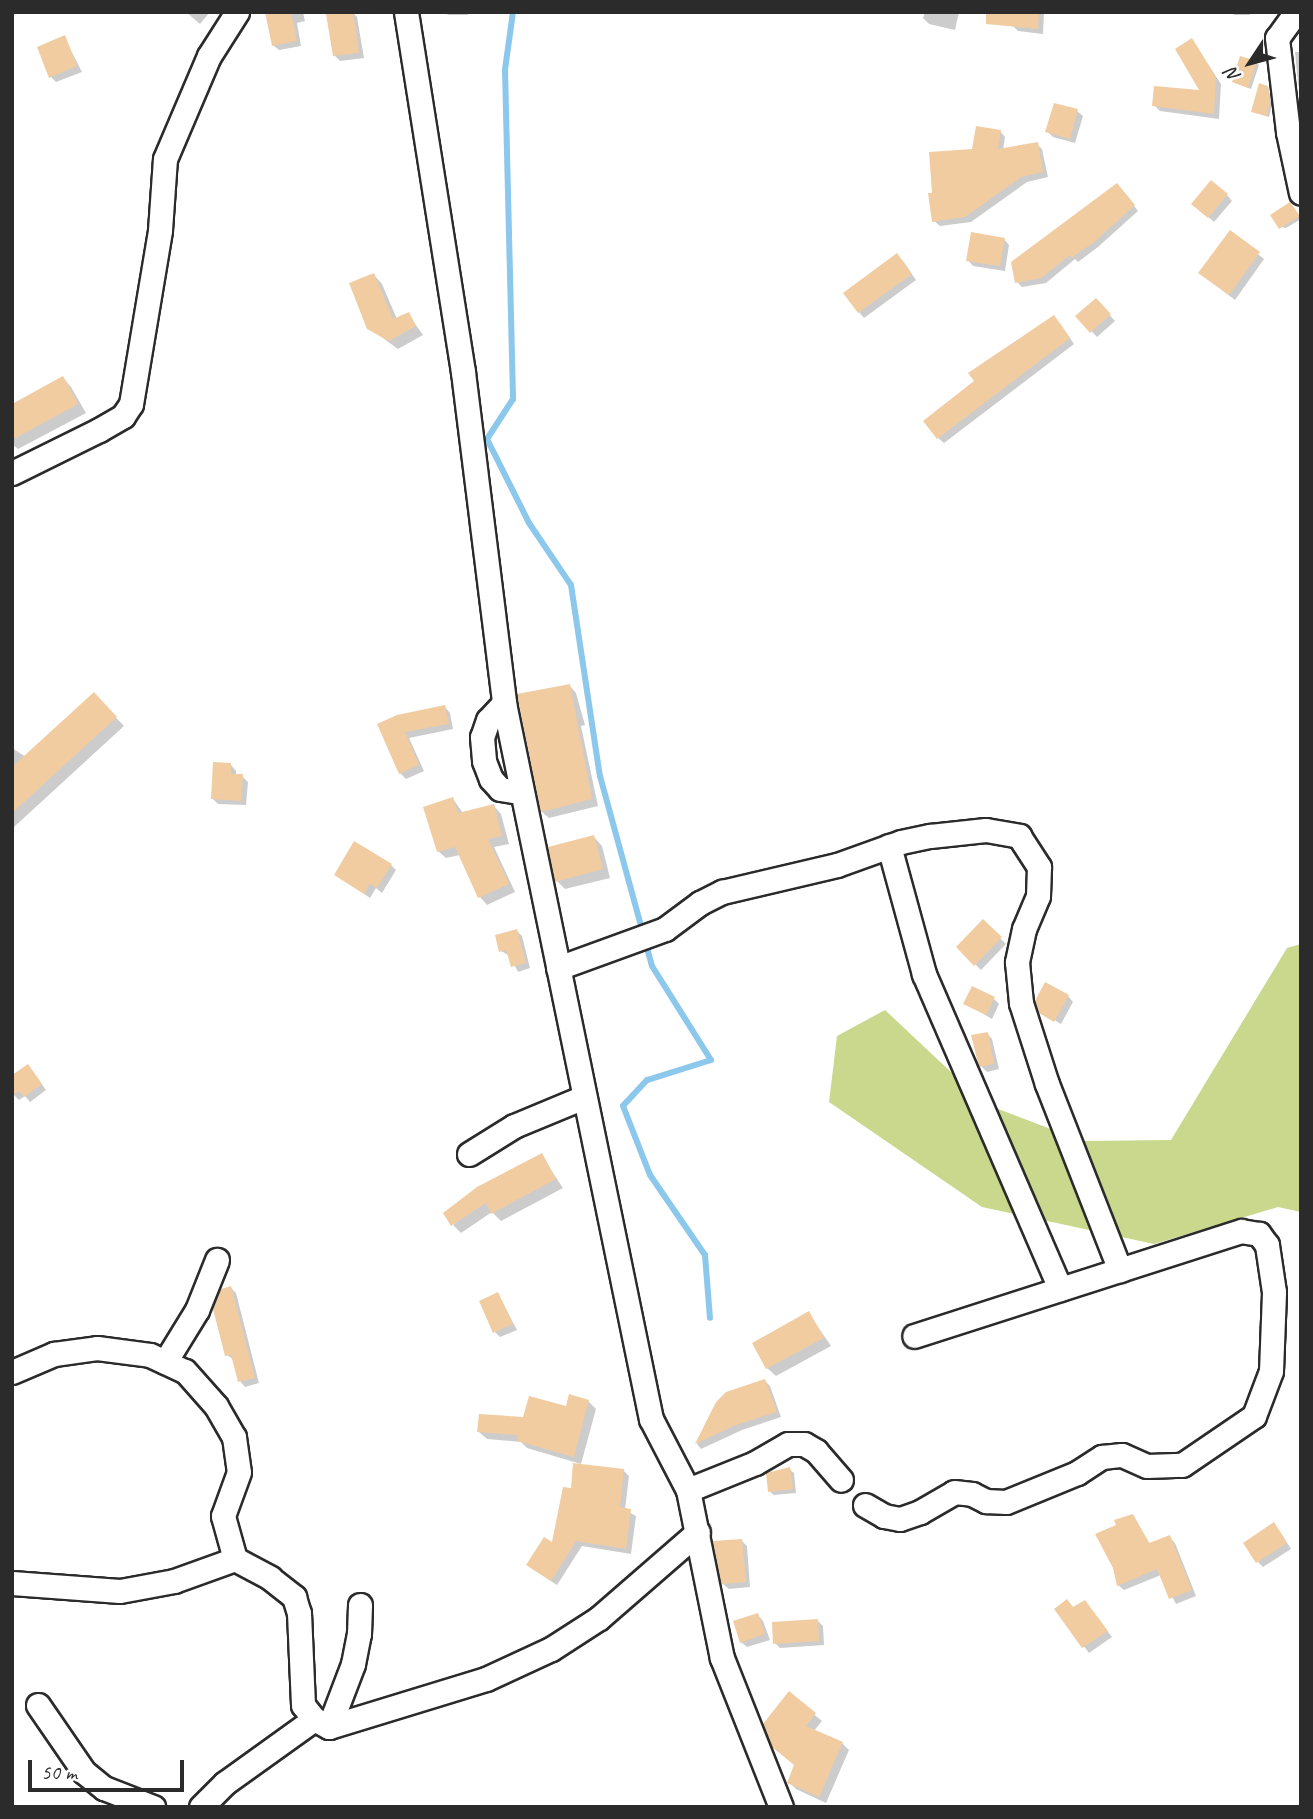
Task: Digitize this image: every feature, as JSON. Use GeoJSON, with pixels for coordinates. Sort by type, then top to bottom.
{"type":"FeatureCollection","features":[{"type":"Feature","properties":{"kind":"street"},"geometry":{"type":"LineString","coordinates":[[12,473],[99,430],[123,416],[131,404],[160,230],[165,159],[209,56],[237,12]]}},
{"type":"Feature","properties":{"kind":"street"},"geometry":{"type":"LineString","coordinates":[[406,12],[463,372],[505,703],[520,792],[651,1419],[688,1490],[722,1658],[781,1807]]}},
{"type":"Feature","properties":{"kind":"street"},"geometry":{"type":"LineString","coordinates":[[1296,12],[1277,38],[1288,132],[1301,193]]}},
{"type":"Feature","properties":{"kind":"street"},"geometry":{"type":"LineString","coordinates":[[558,968],[665,929],[700,903],[722,892],[837,865],[888,846],[930,836],[986,830],[1019,836],[1039,867],[1038,896],[1024,929],[1017,962],[1020,1003],[1047,1084],[1120,1270]]}},
{"type":"Feature","properties":{"kind":"street"},"geometry":{"type":"LineString","coordinates":[[888,846],[924,974],[1060,1289]]}},
{"type":"Feature","properties":{"kind":"street"},"geometry":{"type":"LineString","coordinates":[[469,1154],[514,1126],[584,1097]]}},
{"type":"Feature","properties":{"kind":"street"},"geometry":{"type":"LineString","coordinates":[[865,1505],[884,1516],[900,1519],[920,1513],[954,1492],[972,1494],[986,1501],[1006,1502],[1066,1478],[1102,1457],[1122,1455],[1147,1466],[1182,1465],[1254,1416],[1271,1371],[1274,1305],[1267,1245],[1259,1234],[1241,1231],[914,1336]]}},
{"type":"Feature","properties":{"kind":"street"},"geometry":{"type":"LineString","coordinates":[[165,1362],[197,1310],[217,1260]]}},
{"type":"Feature","properties":{"kind":"street"},"geometry":{"type":"LineString","coordinates":[[12,1372],[54,1354],[97,1348],[150,1355],[185,1371],[216,1406],[234,1437],[239,1472],[223,1516],[235,1559],[270,1578],[294,1597],[299,1613],[303,1704],[322,1723]]}},
{"type":"Feature","properties":{"kind":"street"},"geometry":{"type":"LineString","coordinates":[[688,1490],[755,1463],[788,1444],[804,1444],[816,1451],[841,1480]]}},
{"type":"Feature","properties":{"kind":"street"},"geometry":{"type":"LineString","coordinates":[[201,1807],[225,1783],[322,1723],[486,1679],[551,1649],[600,1618],[698,1532]]}},
{"type":"Feature","properties":{"kind":"street"},"geometry":{"type":"LineString","coordinates":[[12,1583],[120,1591],[174,1581],[235,1559]]}},
{"type":"Feature","properties":{"kind":"street"},"geometry":{"type":"LineString","coordinates":[[322,1723],[353,1664],[359,1634],[360,1605]]}},
{"type":"Feature","properties":{"kind":"street"},"geometry":{"type":"LineString","coordinates":[[38,1705],[84,1772],[104,1788],[153,1807]]}},
{"type":"Feature","properties":{"kind":"green space"},"geometry":{"type":"Polygon","coordinates":[[[1301,944],[1301,1212],[1278,1207],[1154,1244],[982,1207],[829,1102],[837,1036],[885,1010],[985,1104],[1082,1141],[1171,1140],[1287,948],[1301,944]]]}},
{"type":"Feature","properties":{"kind":"building"},"geometry":{"type":"Polygon","coordinates":[[[265,12],[291,12],[297,41],[272,46],[265,12]]]}},
{"type":"Feature","properties":{"kind":"building"},"geometry":{"type":"Polygon","coordinates":[[[353,12],[359,53],[333,56],[326,14],[353,12]]]}},
{"type":"Feature","properties":{"kind":"building"},"geometry":{"type":"Polygon","coordinates":[[[986,12],[1039,12],[1038,29],[986,24],[986,12]]]}},
{"type":"Feature","properties":{"kind":"building"},"geometry":{"type":"Polygon","coordinates":[[[65,35],[77,66],[49,78],[37,47],[65,35]]]}},
{"type":"Feature","properties":{"kind":"building"},"geometry":{"type":"Polygon","coordinates":[[[1192,38],[1216,77],[1214,114],[1152,106],[1154,86],[1199,90],[1175,49],[1192,38]]]}},
{"type":"Feature","properties":{"kind":"building"},"geometry":{"type":"Polygon","coordinates":[[[1240,56],[1257,61],[1248,88],[1232,82],[1240,56]]]}},
{"type":"Feature","properties":{"kind":"building"},"geometry":{"type":"Polygon","coordinates":[[[1259,83],[1268,86],[1270,102],[1267,116],[1251,112],[1259,83]]]}},
{"type":"Feature","properties":{"kind":"building"},"geometry":{"type":"Polygon","coordinates":[[[1054,103],[1078,109],[1070,139],[1045,132],[1054,103]]]}},
{"type":"Feature","properties":{"kind":"building"},"geometry":{"type":"Polygon","coordinates":[[[976,126],[1001,130],[998,149],[1038,142],[1043,172],[1021,177],[965,217],[932,222],[928,193],[932,193],[929,152],[972,149],[976,126]]]}},
{"type":"Feature","properties":{"kind":"building"},"geometry":{"type":"Polygon","coordinates":[[[1211,180],[1228,194],[1208,218],[1191,204],[1211,180]]]}},
{"type":"Feature","properties":{"kind":"building"},"geometry":{"type":"Polygon","coordinates":[[[1117,183],[1135,205],[1093,243],[1071,258],[1070,255],[1041,278],[1015,283],[1011,262],[1117,183]]]}},
{"type":"Feature","properties":{"kind":"building"},"geometry":{"type":"Polygon","coordinates":[[[1290,202],[1300,216],[1279,229],[1270,215],[1290,202]]]}},
{"type":"Feature","properties":{"kind":"building"},"geometry":{"type":"Polygon","coordinates":[[[1230,230],[1260,252],[1229,295],[1198,273],[1230,230]]]}},
{"type":"Feature","properties":{"kind":"building"},"geometry":{"type":"Polygon","coordinates":[[[971,232],[1005,238],[1000,266],[966,261],[971,232]]]}},
{"type":"Feature","properties":{"kind":"building"},"geometry":{"type":"Polygon","coordinates":[[[897,253],[912,274],[858,313],[843,293],[897,253]]]}},
{"type":"Feature","properties":{"kind":"building"},"geometry":{"type":"Polygon","coordinates":[[[374,273],[393,319],[409,312],[416,326],[389,341],[367,329],[349,283],[374,273]]]}},
{"type":"Feature","properties":{"kind":"building"},"geometry":{"type":"Polygon","coordinates":[[[1096,298],[1111,314],[1090,333],[1075,316],[1096,298]]]}},
{"type":"Feature","properties":{"kind":"building"},"geometry":{"type":"Polygon","coordinates":[[[1054,315],[1070,338],[937,439],[923,421],[974,381],[968,373],[1054,315]]]}},
{"type":"Feature","properties":{"kind":"building"},"geometry":{"type":"Polygon","coordinates":[[[63,376],[78,404],[12,440],[12,404],[63,376]]]}},
{"type":"Feature","properties":{"kind":"building"},"geometry":{"type":"Polygon","coordinates":[[[570,684],[592,799],[541,812],[517,694],[570,684]]]}},
{"type":"Feature","properties":{"kind":"building"},"geometry":{"type":"Polygon","coordinates":[[[94,692],[117,717],[12,813],[12,767],[94,692]]]}},
{"type":"Feature","properties":{"kind":"building"},"geometry":{"type":"Polygon","coordinates":[[[445,705],[449,724],[405,732],[419,765],[399,774],[377,724],[397,715],[445,705]]]}},
{"type":"Feature","properties":{"kind":"building"},"geometry":{"type":"Polygon","coordinates":[[[213,762],[231,763],[231,774],[243,774],[241,801],[211,799],[213,762]]]}},
{"type":"Feature","properties":{"kind":"building"},"geometry":{"type":"Polygon","coordinates":[[[453,797],[458,813],[494,804],[502,836],[488,839],[509,884],[478,898],[455,847],[437,852],[423,807],[453,797]]]}},
{"type":"Feature","properties":{"kind":"building"},"geometry":{"type":"Polygon","coordinates":[[[594,835],[603,869],[555,882],[548,847],[594,835]]]}},
{"type":"Feature","properties":{"kind":"building"},"geometry":{"type":"Polygon","coordinates":[[[354,841],[392,864],[377,888],[370,884],[364,894],[334,875],[354,841]]]}},
{"type":"Feature","properties":{"kind":"building"},"geometry":{"type":"Polygon","coordinates":[[[983,919],[1002,937],[974,966],[956,947],[983,919]]]}},
{"type":"Feature","properties":{"kind":"building"},"geometry":{"type":"Polygon","coordinates":[[[517,929],[526,963],[511,967],[506,950],[499,952],[495,935],[517,929]]]}},
{"type":"Feature","properties":{"kind":"building"},"geometry":{"type":"Polygon","coordinates":[[[1045,982],[1069,995],[1054,1022],[1039,1013],[1035,1001],[1045,982]]]}},
{"type":"Feature","properties":{"kind":"building"},"geometry":{"type":"Polygon","coordinates":[[[972,986],[995,997],[986,1015],[963,1004],[972,986]]]}},
{"type":"Feature","properties":{"kind":"building"},"geometry":{"type":"Polygon","coordinates":[[[988,1032],[994,1064],[979,1067],[971,1035],[988,1032]]]}},
{"type":"Feature","properties":{"kind":"building"},"geometry":{"type":"Polygon","coordinates":[[[28,1064],[42,1084],[24,1097],[19,1091],[12,1096],[12,1075],[28,1064]]]}},
{"type":"Feature","properties":{"kind":"building"},"geometry":{"type":"Polygon","coordinates":[[[542,1153],[556,1179],[491,1214],[486,1203],[451,1226],[443,1213],[477,1187],[542,1153]]]}},
{"type":"Feature","properties":{"kind":"building"},"geometry":{"type":"Polygon","coordinates":[[[231,1286],[255,1378],[238,1382],[231,1355],[225,1356],[213,1309],[221,1289],[231,1286]]]}},
{"type":"Feature","properties":{"kind":"building"},"geometry":{"type":"Polygon","coordinates":[[[498,1292],[513,1324],[493,1333],[479,1301],[498,1292]]]}},
{"type":"Feature","properties":{"kind":"building"},"geometry":{"type":"Polygon","coordinates":[[[809,1311],[824,1338],[766,1369],[752,1343],[809,1311]]]}},
{"type":"Feature","properties":{"kind":"building"},"geometry":{"type":"Polygon","coordinates":[[[765,1379],[777,1412],[736,1425],[695,1444],[716,1402],[726,1392],[765,1379]]]}},
{"type":"Feature","properties":{"kind":"building"},"geometry":{"type":"Polygon","coordinates":[[[569,1394],[589,1400],[574,1457],[517,1441],[518,1435],[477,1432],[479,1414],[523,1417],[529,1396],[566,1406],[569,1394]]]}},
{"type":"Feature","properties":{"kind":"building"},"geometry":{"type":"Polygon","coordinates":[[[573,1463],[624,1469],[620,1507],[631,1509],[626,1549],[576,1541],[551,1581],[526,1565],[544,1537],[552,1542],[563,1487],[571,1488],[573,1463]]]}},
{"type":"Feature","properties":{"kind":"building"},"geometry":{"type":"Polygon","coordinates":[[[790,1467],[793,1489],[768,1492],[766,1473],[790,1467]]]}},
{"type":"Feature","properties":{"kind":"building"},"geometry":{"type":"Polygon","coordinates":[[[1133,1514],[1149,1543],[1170,1535],[1192,1590],[1169,1599],[1157,1569],[1117,1586],[1113,1568],[1095,1534],[1116,1525],[1114,1520],[1133,1514]]]}},
{"type":"Feature","properties":{"kind":"building"},"geometry":{"type":"Polygon","coordinates":[[[1274,1522],[1287,1543],[1256,1563],[1243,1543],[1274,1522]]]}},
{"type":"Feature","properties":{"kind":"building"},"geometry":{"type":"Polygon","coordinates":[[[742,1539],[746,1582],[721,1584],[713,1541],[742,1539]]]}},
{"type":"Feature","properties":{"kind":"building"},"geometry":{"type":"Polygon","coordinates":[[[1067,1599],[1073,1607],[1085,1600],[1108,1631],[1082,1648],[1054,1609],[1067,1599]]]}},
{"type":"Feature","properties":{"kind":"building"},"geometry":{"type":"Polygon","coordinates":[[[758,1613],[765,1634],[740,1643],[733,1621],[758,1613]]]}},
{"type":"Feature","properties":{"kind":"building"},"geometry":{"type":"Polygon","coordinates":[[[818,1619],[819,1641],[773,1644],[772,1622],[818,1619]]]}},
{"type":"Feature","properties":{"kind":"building"},"geometry":{"type":"Polygon","coordinates":[[[789,1691],[816,1713],[806,1726],[843,1742],[819,1797],[787,1783],[794,1765],[772,1747],[763,1724],[789,1691]]]}},
{"type":"Feature","properties":{"kind":"waterway"},"geometry":{"type":"LineString","coordinates":[[513,12],[505,70],[513,399],[487,439],[529,523],[571,585],[600,776],[652,966],[711,1060],[647,1080],[623,1106],[650,1175],[705,1255],[710,1318]]}}]}
